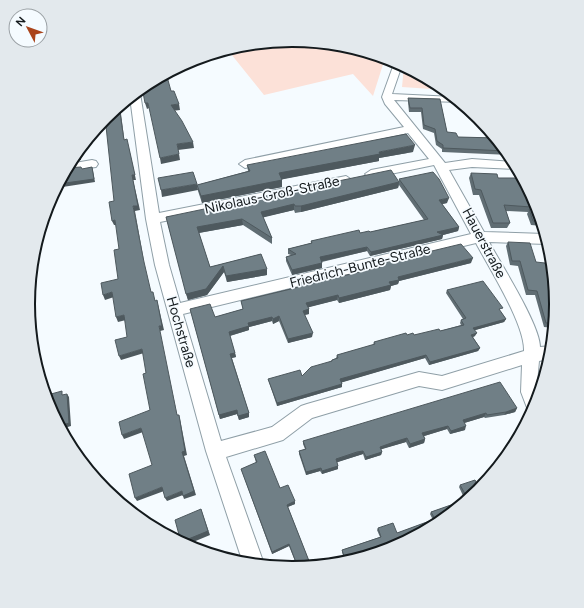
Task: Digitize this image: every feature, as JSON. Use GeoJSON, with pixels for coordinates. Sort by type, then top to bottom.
{"type":"FeatureCollection","features":[{"type":"Feature","properties":{"kind":"street"},"geometry":{"type":"LineString","coordinates":[[396,69],[387,97],[447,100]]}},
{"type":"Feature","properties":{"kind":"street","name":"Hauerstraße"},"geometry":{"type":"LineString","coordinates":[[387,97],[389,102],[440,164],[525,322],[532,340],[532,355],[527,378],[532,395]]}},
{"type":"Feature","properties":{"kind":"street","name":"Hochstraße"},"geometry":{"type":"LineString","coordinates":[[136,100],[153,219],[174,310],[215,451],[252,558]]}},
{"type":"Feature","properties":{"kind":"street"},"geometry":{"type":"LineString","coordinates":[[245,164],[412,130]]}},
{"type":"Feature","properties":{"kind":"street"},"geometry":{"type":"LineString","coordinates":[[74,167],[92,164]]}},
{"type":"Feature","properties":{"kind":"street","name":"Nikolaus-Groß-Straße"},"geometry":{"type":"LineString","coordinates":[[153,219],[440,164],[509,166]]}},
{"type":"Feature","properties":{"kind":"street","name":"Friedrich-Bunte-Straße"},"geometry":{"type":"LineString","coordinates":[[174,310],[480,237],[540,239]]}},
{"type":"Feature","properties":{"kind":"street"},"geometry":{"type":"LineString","coordinates":[[215,451],[277,434],[306,412],[419,379],[442,383],[532,355],[544,353]]}},
{"type":"Feature","properties":{"kind":"shaded area"},"geometry":{"type":"Polygon","coordinates":[[[292,47],[326,49],[359,56],[383,64],[373,96],[353,74],[264,95],[231,54],[258,49],[292,47]]]}},
{"type":"Feature","properties":{"kind":"shaded area"},"geometry":{"type":"Polygon","coordinates":[[[403,73],[434,89],[402,87],[403,73]]]}},
{"type":"Feature","properties":{"kind":"building"},"geometry":{"type":"Polygon","coordinates":[[[168,79],[171,91],[174,91],[179,104],[171,105],[182,121],[193,142],[177,144],[179,154],[160,158],[148,103],[145,103],[143,94],[168,79]]]}},
{"type":"Feature","properties":{"kind":"building"},"geometry":{"type":"Polygon","coordinates":[[[408,98],[440,99],[447,132],[456,133],[458,137],[487,138],[498,151],[443,148],[443,145],[437,141],[435,129],[424,125],[422,108],[410,108],[408,98]]]}},
{"type":"Feature","properties":{"kind":"building"},"geometry":{"type":"Polygon","coordinates":[[[120,113],[124,140],[127,139],[135,175],[132,175],[138,206],[133,206],[151,292],[153,292],[155,301],[157,300],[162,326],[159,326],[177,415],[179,415],[185,451],[182,452],[194,491],[183,496],[182,491],[165,498],[162,487],[135,498],[129,474],[152,465],[141,428],[122,435],[119,422],[150,410],[143,374],[146,373],[142,349],[119,356],[115,340],[127,337],[124,315],[116,317],[112,292],[103,295],[101,283],[118,279],[114,250],[119,249],[115,220],[112,221],[109,202],[114,201],[106,127],[120,113]]]}},
{"type":"Feature","properties":{"kind":"building"},"geometry":{"type":"Polygon","coordinates":[[[406,134],[415,145],[379,152],[380,154],[279,173],[282,180],[201,196],[197,185],[250,171],[247,165],[406,134]]]}},
{"type":"Feature","properties":{"kind":"building"},"geometry":{"type":"Polygon","coordinates":[[[81,167],[82,169],[92,167],[94,179],[65,183],[74,168],[81,167]]]}},
{"type":"Feature","properties":{"kind":"building"},"geometry":{"type":"Polygon","coordinates":[[[391,170],[399,182],[301,206],[295,206],[294,204],[261,212],[272,238],[242,219],[197,227],[210,267],[261,254],[267,269],[226,276],[223,266],[206,289],[186,294],[166,217],[391,170]]]}},
{"type":"Feature","properties":{"kind":"building"},"geometry":{"type":"Polygon","coordinates":[[[193,172],[197,184],[161,190],[158,178],[193,172]]]}},
{"type":"Feature","properties":{"kind":"building"},"geometry":{"type":"Polygon","coordinates":[[[433,172],[439,179],[449,198],[439,200],[459,227],[437,232],[443,235],[371,252],[367,247],[320,257],[322,263],[292,270],[286,257],[296,254],[288,249],[312,243],[311,241],[359,230],[360,233],[370,232],[428,219],[399,179],[433,172]]]}},
{"type":"Feature","properties":{"kind":"building"},"geometry":{"type":"Polygon","coordinates":[[[471,173],[497,174],[498,178],[516,178],[529,207],[504,205],[510,223],[493,223],[481,190],[475,189],[471,173]]]}},
{"type":"Feature","properties":{"kind":"building"},"geometry":{"type":"Polygon","coordinates":[[[529,209],[535,221],[533,221],[529,209]]]}},
{"type":"Feature","properties":{"kind":"building"},"geometry":{"type":"Polygon","coordinates":[[[508,242],[530,243],[536,262],[545,263],[547,270],[549,304],[548,323],[546,323],[537,291],[528,290],[520,261],[512,261],[508,242]]]}},
{"type":"Feature","properties":{"kind":"building"},"geometry":{"type":"Polygon","coordinates":[[[461,244],[473,258],[398,277],[399,280],[389,282],[391,285],[339,298],[338,295],[306,303],[309,309],[303,311],[313,333],[288,339],[279,316],[273,319],[272,317],[248,323],[249,326],[229,332],[235,353],[230,354],[249,413],[238,416],[237,410],[219,415],[190,309],[210,304],[215,317],[243,309],[241,301],[299,287],[298,283],[328,276],[330,279],[380,267],[378,264],[461,244]]]}},
{"type":"Feature","properties":{"kind":"building"},"geometry":{"type":"Polygon","coordinates":[[[483,281],[503,308],[499,309],[506,319],[473,328],[477,333],[471,335],[480,348],[430,362],[426,355],[340,379],[342,384],[277,403],[268,379],[300,370],[302,376],[311,367],[338,358],[337,355],[406,333],[407,335],[413,333],[414,335],[464,325],[461,320],[466,318],[447,290],[483,281]]]}},
{"type":"Feature","properties":{"kind":"building"},"geometry":{"type":"Polygon","coordinates":[[[500,382],[517,408],[506,412],[487,415],[486,413],[463,420],[466,426],[451,431],[448,426],[422,433],[425,439],[410,444],[407,438],[394,442],[380,447],[382,452],[366,457],[363,451],[357,452],[336,459],[338,466],[322,471],[321,468],[306,472],[299,451],[306,449],[303,441],[500,382]]]}},
{"type":"Feature","properties":{"kind":"building"},"geometry":{"type":"Polygon","coordinates":[[[62,391],[62,395],[67,394],[69,423],[65,424],[52,394],[62,391]]]}},
{"type":"Feature","properties":{"kind":"building"},"geometry":{"type":"Polygon","coordinates":[[[265,451],[280,488],[288,485],[295,501],[287,505],[309,560],[295,561],[289,544],[272,552],[241,469],[257,462],[254,455],[265,451]]]}},
{"type":"Feature","properties":{"kind":"building"},"geometry":{"type":"Polygon","coordinates":[[[475,480],[477,483],[465,494],[460,485],[475,480]]]}},
{"type":"Feature","properties":{"kind":"building"},"geometry":{"type":"Polygon","coordinates":[[[452,505],[435,518],[431,512],[452,505]]]}},
{"type":"Feature","properties":{"kind":"building"},"geometry":{"type":"Polygon","coordinates":[[[201,509],[208,531],[189,539],[179,534],[175,520],[201,509]]]}},
{"type":"Feature","properties":{"kind":"building"},"geometry":{"type":"Polygon","coordinates":[[[431,521],[390,541],[375,547],[344,556],[342,550],[381,537],[378,528],[393,523],[397,533],[431,521]]]}}]}
